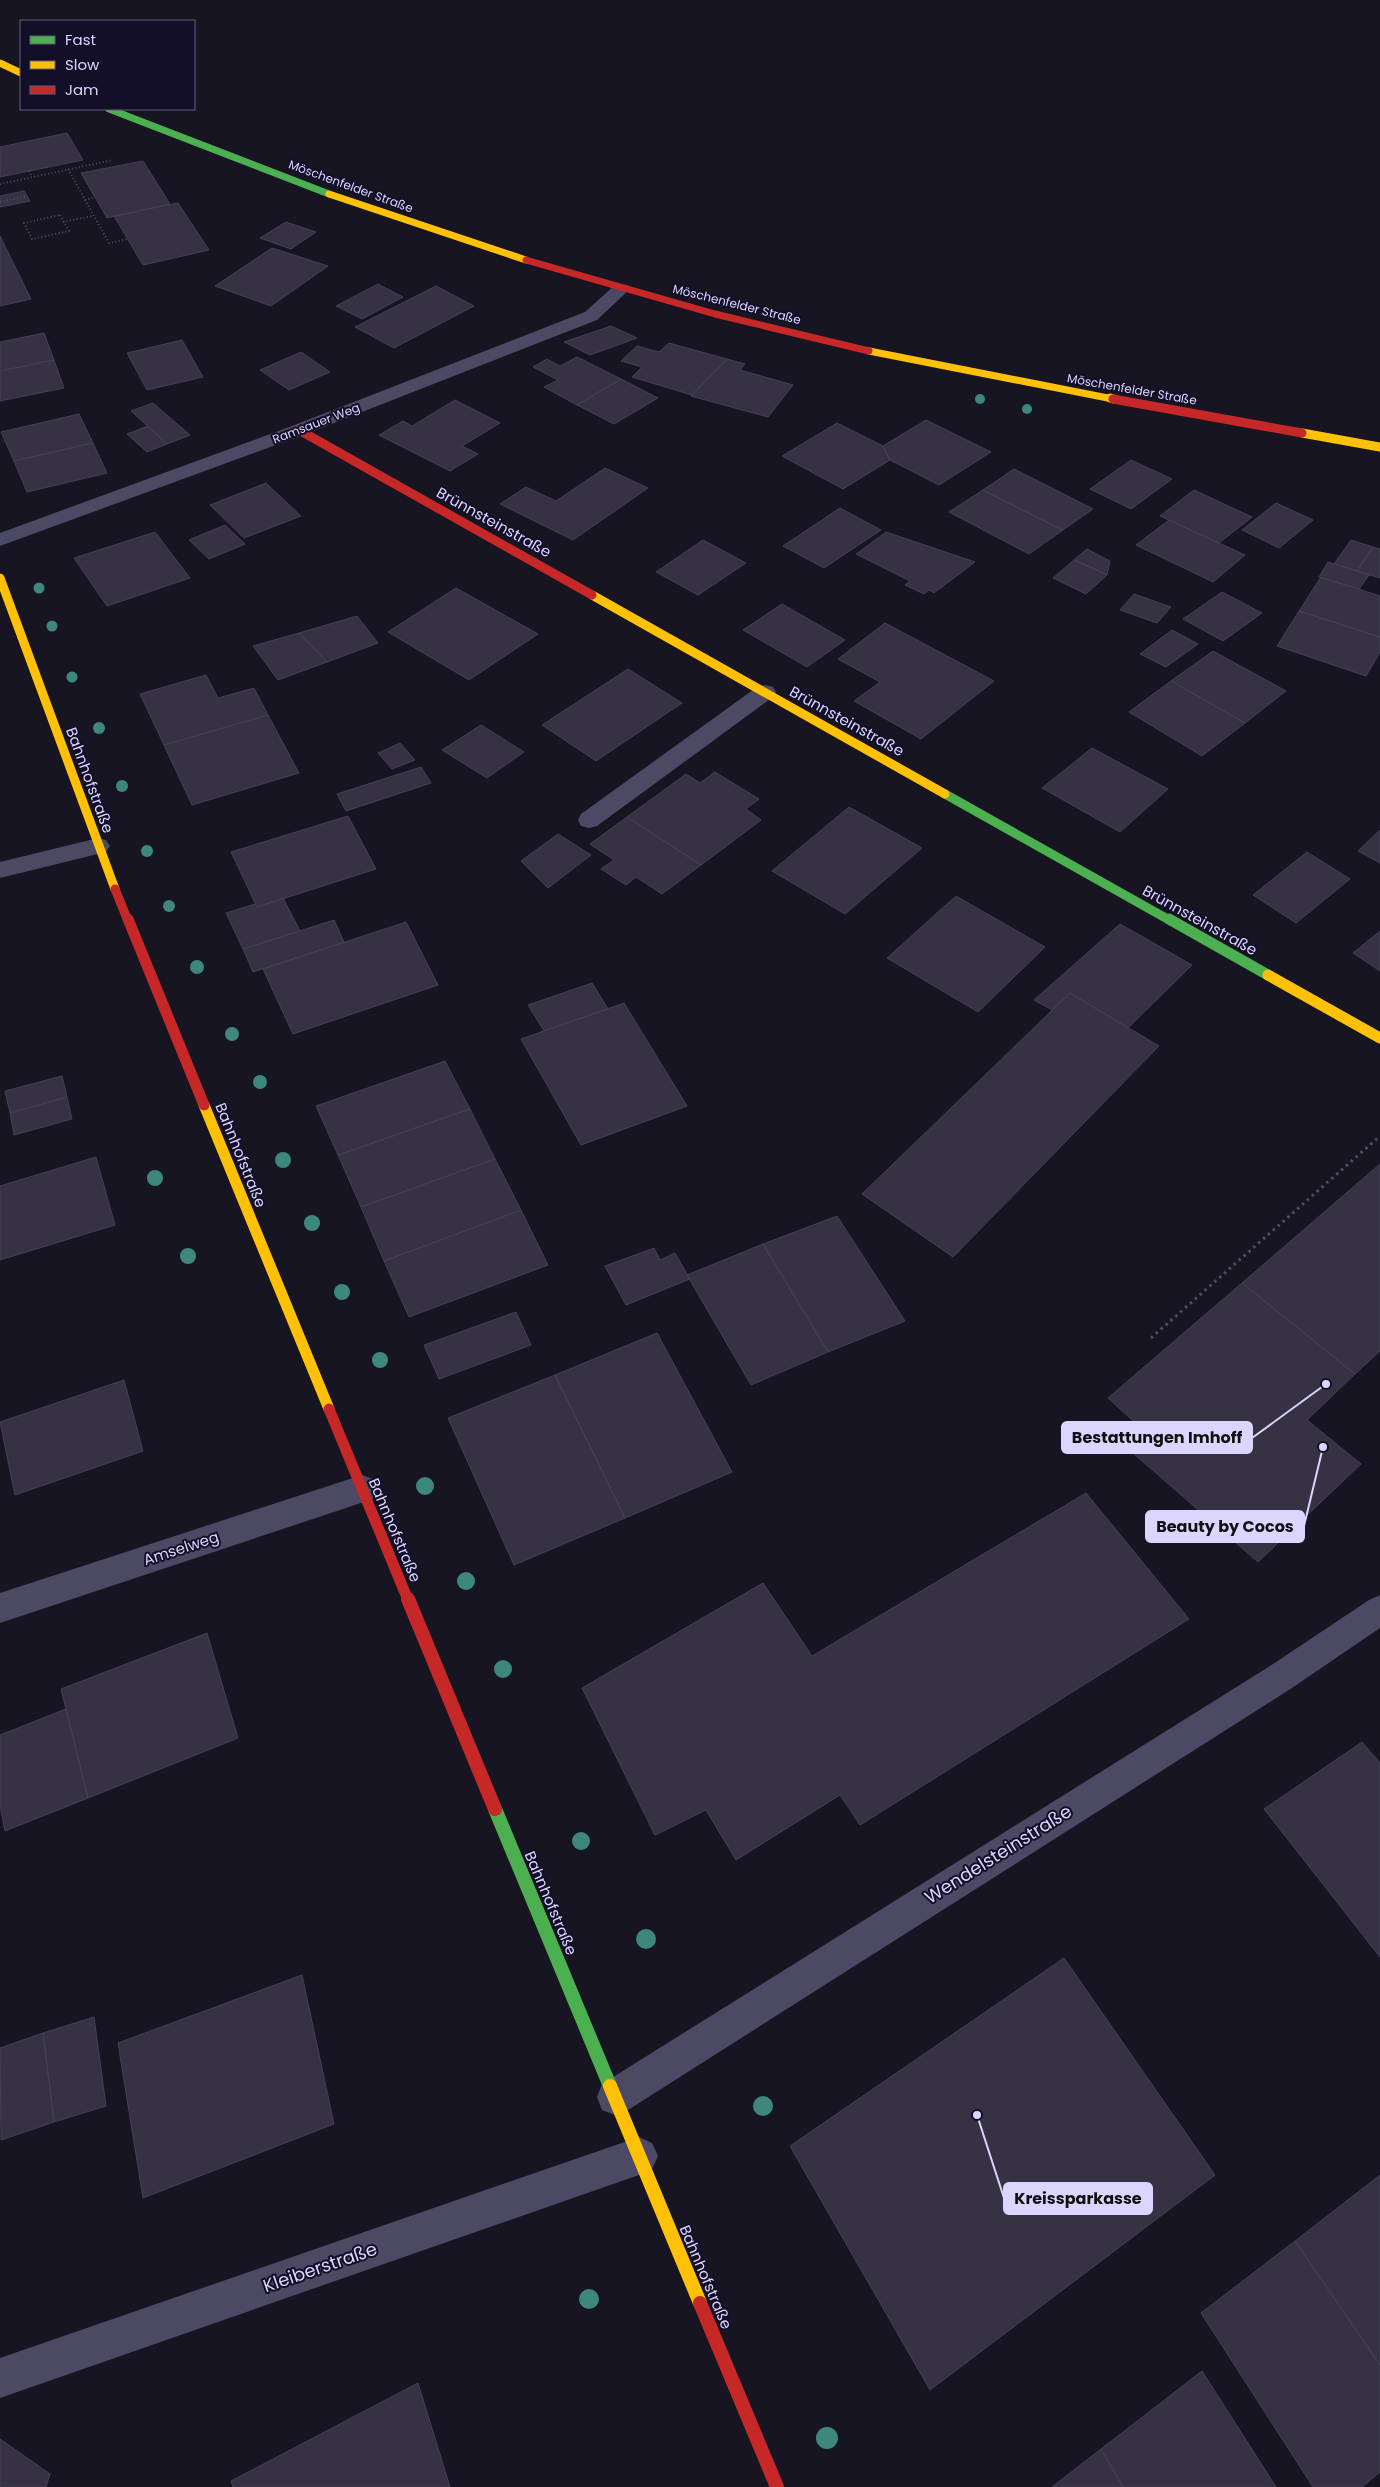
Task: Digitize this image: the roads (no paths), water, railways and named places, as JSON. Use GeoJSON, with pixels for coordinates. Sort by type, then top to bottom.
{"type":"FeatureCollection","features":[{"type":"Feature","properties":{"kind":"street"},"geometry":{"type":"LineString","coordinates":[[0,63],[20,73]]}},
{"type":"Feature","properties":{"kind":"street","name":"Möschenfelder Straße"},"geometry":{"type":"LineString","coordinates":[[112,110],[392,216],[621,288],[766,326],[1013,381],[1380,447]]}},
{"type":"Feature","properties":{"kind":"street","name":"Ramsauer Weg"},"geometry":{"type":"LineString","coordinates":[[0,540],[299,430],[591,316],[621,288]]}},
{"type":"Feature","properties":{"kind":"street","name":"Brünnsteinstraße"},"geometry":{"type":"LineString","coordinates":[[299,430],[1380,1038]]}},
{"type":"Feature","properties":{"kind":"street","name":"Bahnhofstraße"},"geometry":{"type":"LineString","coordinates":[[0,578],[98,846],[362,1489],[777,2487]]}},
{"type":"Feature","properties":{"kind":"street"},"geometry":{"type":"LineString","coordinates":[[588,820],[765,692]]}},
{"type":"Feature","properties":{"kind":"street"},"geometry":{"type":"LineString","coordinates":[[0,870],[98,846]]}},
{"type":"Feature","properties":{"kind":"street","name":"Amselweg"},"geometry":{"type":"LineString","coordinates":[[0,1608],[362,1489]]}},
{"type":"Feature","properties":{"kind":"street","name":"Wendelsteinstraße"},"geometry":{"type":"LineString","coordinates":[[615,2097],[1281,1677],[1380,1610]]}},
{"type":"Feature","properties":{"kind":"street","name":"Kleiberstraße"},"geometry":{"type":"LineString","coordinates":[[0,2378],[639,2156]]}},
{"type":"Feature","properties":{"kind":"place","name":"Bestattungen Imhoff"},"geometry":{"type":"Point","coordinates":[1326,1384]}},
{"type":"Feature","properties":{"kind":"place","name":"Beauty by Cocos"},"geometry":{"type":"Point","coordinates":[1323,1447]}},
{"type":"Feature","properties":{"kind":"place","name":"Kreissparkasse"},"geometry":{"type":"Point","coordinates":[977,2115]}}]}
